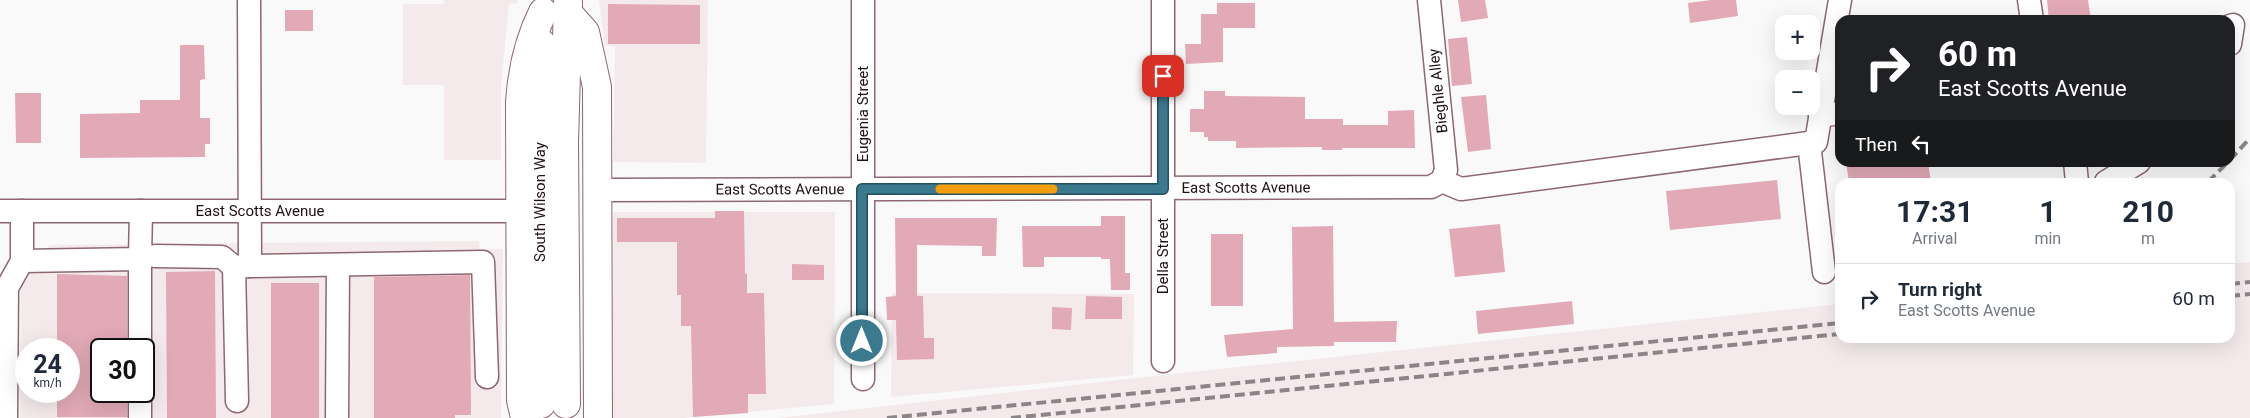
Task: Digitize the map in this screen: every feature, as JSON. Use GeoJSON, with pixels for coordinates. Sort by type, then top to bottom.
{"type":"FeatureCollection","features":[{"type":"Feature","properties":{"kind":"main road"},"geometry":{"type":"LineString","coordinates":[[544,409],[521,400],[521,80],[534,31],[555,6],[585,32],[597,88],[598,418]]}},
{"type":"Feature","properties":{"kind":"main road","name":"South Wilson Way"},"geometry":{"type":"LineString","coordinates":[[544,409],[540,142],[555,6]]}},
{"type":"Feature","properties":{"kind":"street"},"geometry":{"type":"LineString","coordinates":[[237,400],[242,266],[250,211],[249,0]]}},
{"type":"Feature","properties":{"kind":"street","name":"Eugenia Street"},"geometry":{"type":"LineString","coordinates":[[862,378],[863,0]]}},
{"type":"Feature","properties":{"kind":"street","name":"Della Street"},"geometry":{"type":"LineString","coordinates":[[1163,0],[1163,361]]}},
{"type":"Feature","properties":{"kind":"street","name":"Bieghle Alley"},"geometry":{"type":"LineString","coordinates":[[1429,0],[1446,170],[1442,181]]}},
{"type":"Feature","properties":{"kind":"street"},"geometry":{"type":"LineString","coordinates":[[1839,15],[1840,0]]}},
{"type":"Feature","properties":{"kind":"street"},"geometry":{"type":"LineString","coordinates":[[1442,181],[1461,189],[1816,142],[1830,115],[1835,58]]}},
{"type":"Feature","properties":{"kind":"street"},"geometry":{"type":"LineString","coordinates":[[1809,143],[1829,260]]}},
{"type":"Feature","properties":{"kind":"street"},"geometry":{"type":"LineString","coordinates":[[2113,178],[2131,167]]}},
{"type":"Feature","properties":{"kind":"street","name":"East Scotts Avenue"},"geometry":{"type":"LineString","coordinates":[[598,190],[1431,187],[1442,181]]}},
{"type":"Feature","properties":{"kind":"street"},"geometry":{"type":"LineString","coordinates":[[6,418],[7,288],[22,261],[11,211]]}},
{"type":"Feature","properties":{"kind":"street","name":"East Scotts Avenue"},"geometry":{"type":"LineString","coordinates":[[11,211],[520,211]]}},
{"type":"Feature","properties":{"kind":"street"},"geometry":{"type":"LineString","coordinates":[[141,211],[147,258],[141,338]]}},
{"type":"Feature","properties":{"kind":"street"},"geometry":{"type":"LineString","coordinates":[[22,261],[222,257],[242,266],[483,262],[487,377]]}},
{"type":"Feature","properties":{"kind":"street"},"geometry":{"type":"LineString","coordinates":[[337,418],[338,265]]}},
{"type":"Feature","properties":{"kind":"street"},"geometry":{"type":"LineString","coordinates":[[140,403],[140,418]]}},
{"type":"Feature","properties":{"kind":"shaded area"},"geometry":{"type":"Polygon","coordinates":[[[444,0],[518,0],[518,3],[509,4],[501,85],[501,160],[444,160],[444,85],[403,85],[403,4],[443,4],[444,0]]]}},
{"type":"Feature","properties":{"kind":"shaded area"},"geometry":{"type":"Polygon","coordinates":[[[599,0],[708,0],[706,163],[613,162],[615,46],[605,46],[599,0]]]}},
{"type":"Feature","properties":{"kind":"shaded area"},"geometry":{"type":"Polygon","coordinates":[[[613,212],[835,212],[834,404],[685,418],[611,418],[613,212]]]}},
{"type":"Feature","properties":{"kind":"shaded area"},"geometry":{"type":"Polygon","coordinates":[[[479,241],[480,249],[503,249],[501,418],[20,418],[20,403],[80,403],[80,338],[21,338],[21,280],[50,245],[479,241]]]}},
{"type":"Feature","properties":{"kind":"shaded area"},"geometry":{"type":"Polygon","coordinates":[[[2250,262],[2250,418],[779,418],[1181,373],[1835,305],[1835,343],[2235,343],[2235,264],[2250,262]]]}},
{"type":"Feature","properties":{"kind":"shaded area"},"geometry":{"type":"Polygon","coordinates":[[[892,293],[1134,294],[1133,375],[891,397],[892,293]]]}},
{"type":"Feature","properties":{"kind":"building"},"geometry":{"type":"Polygon","coordinates":[[[1458,0],[1485,0],[1488,18],[1461,22],[1458,0]]]}},
{"type":"Feature","properties":{"kind":"building"},"geometry":{"type":"Polygon","coordinates":[[[1711,0],[1736,0],[1738,16],[1690,23],[1688,3],[1711,0]]]}},
{"type":"Feature","properties":{"kind":"building"},"geometry":{"type":"Polygon","coordinates":[[[2047,0],[2088,0],[2090,15],[2048,15],[2047,0]]]}},
{"type":"Feature","properties":{"kind":"building"},"geometry":{"type":"Polygon","coordinates":[[[1217,3],[1255,3],[1255,28],[1223,28],[1223,62],[1186,64],[1185,44],[1201,44],[1201,14],[1217,14],[1217,3]]]}},
{"type":"Feature","properties":{"kind":"building"},"geometry":{"type":"Polygon","coordinates":[[[608,4],[700,5],[700,44],[608,44],[608,4]]]}},
{"type":"Feature","properties":{"kind":"building"},"geometry":{"type":"Polygon","coordinates":[[[285,10],[313,10],[313,31],[285,31],[285,10]]]}},
{"type":"Feature","properties":{"kind":"building"},"geometry":{"type":"Polygon","coordinates":[[[1467,37],[1472,84],[1452,86],[1448,39],[1467,37]]]}},
{"type":"Feature","properties":{"kind":"building"},"geometry":{"type":"Polygon","coordinates":[[[180,45],[204,45],[205,79],[200,80],[200,118],[210,118],[210,144],[205,144],[205,157],[80,158],[80,114],[140,113],[140,100],[180,100],[180,45]]]}},
{"type":"Feature","properties":{"kind":"building"},"geometry":{"type":"Polygon","coordinates":[[[1204,91],[1225,91],[1225,96],[1305,97],[1305,119],[1343,119],[1343,125],[1388,125],[1388,111],[1414,110],[1415,148],[1342,148],[1342,150],[1322,150],[1322,147],[1236,148],[1236,141],[1208,141],[1208,137],[1204,137],[1204,132],[1190,132],[1190,109],[1204,109],[1204,91]]]}},
{"type":"Feature","properties":{"kind":"building"},"geometry":{"type":"Polygon","coordinates":[[[15,93],[41,93],[41,143],[16,143],[15,93]]]}},
{"type":"Feature","properties":{"kind":"building"},"geometry":{"type":"Polygon","coordinates":[[[1486,95],[1491,149],[1468,152],[1461,97],[1486,95]]]}},
{"type":"Feature","properties":{"kind":"building"},"geometry":{"type":"Polygon","coordinates":[[[1847,167],[1929,167],[1930,178],[1848,178],[1847,167]]]}},
{"type":"Feature","properties":{"kind":"building"},"geometry":{"type":"Polygon","coordinates":[[[1777,180],[1781,219],[1670,230],[1666,191],[1777,180]]]}},
{"type":"Feature","properties":{"kind":"building"},"geometry":{"type":"Polygon","coordinates":[[[715,211],[744,211],[747,293],[764,293],[766,394],[748,394],[748,413],[693,417],[691,326],[681,326],[681,295],[677,295],[677,242],[617,242],[617,218],[715,218],[715,211]]]}},
{"type":"Feature","properties":{"kind":"building"},"geometry":{"type":"Polygon","coordinates":[[[1101,216],[1125,216],[1125,273],[1130,273],[1130,290],[1111,290],[1110,259],[1101,259],[1101,257],[1044,257],[1044,267],[1023,267],[1022,226],[1101,226],[1101,216]]]}},
{"type":"Feature","properties":{"kind":"building"},"geometry":{"type":"Polygon","coordinates":[[[895,218],[997,218],[996,256],[982,256],[982,246],[917,245],[917,296],[923,296],[924,338],[934,338],[934,359],[897,360],[896,320],[887,320],[886,297],[896,296],[895,218]]]}},
{"type":"Feature","properties":{"kind":"building"},"geometry":{"type":"Polygon","coordinates":[[[1500,224],[1505,272],[1455,277],[1449,229],[1500,224]]]}},
{"type":"Feature","properties":{"kind":"building"},"geometry":{"type":"Polygon","coordinates":[[[1333,226],[1334,322],[1397,321],[1396,342],[1334,342],[1334,346],[1277,347],[1277,353],[1227,357],[1224,335],[1293,329],[1292,227],[1333,226]]]}},
{"type":"Feature","properties":{"kind":"building"},"geometry":{"type":"Polygon","coordinates":[[[1211,234],[1243,234],[1243,306],[1211,306],[1211,234]]]}},
{"type":"Feature","properties":{"kind":"building"},"geometry":{"type":"Polygon","coordinates":[[[792,264],[824,265],[824,280],[792,280],[792,264]]]}},
{"type":"Feature","properties":{"kind":"building"},"geometry":{"type":"Polygon","coordinates":[[[215,271],[216,418],[167,418],[166,272],[215,271]]]}},
{"type":"Feature","properties":{"kind":"building"},"geometry":{"type":"Polygon","coordinates":[[[57,274],[127,276],[127,338],[90,338],[90,403],[127,403],[127,417],[57,417],[57,403],[80,403],[80,338],[57,338],[57,274]]]}},
{"type":"Feature","properties":{"kind":"building"},"geometry":{"type":"Polygon","coordinates":[[[470,275],[471,415],[455,415],[455,418],[374,418],[374,277],[470,275]]]}},
{"type":"Feature","properties":{"kind":"building"},"geometry":{"type":"Polygon","coordinates":[[[271,283],[319,283],[319,418],[271,418],[271,283]]]}},
{"type":"Feature","properties":{"kind":"building"},"geometry":{"type":"Polygon","coordinates":[[[1086,296],[1122,297],[1122,319],[1085,319],[1086,296]]]}},
{"type":"Feature","properties":{"kind":"building"},"geometry":{"type":"Polygon","coordinates":[[[1572,301],[1574,324],[1478,334],[1476,311],[1572,301]]]}},
{"type":"Feature","properties":{"kind":"building"},"geometry":{"type":"Polygon","coordinates":[[[1052,307],[1072,308],[1071,330],[1052,329],[1052,307]]]}},
{"type":"Feature","properties":{"kind":"railway"},"geometry":{"type":"LineString","coordinates":[[2235,154],[2250,138]]}},
{"type":"Feature","properties":{"kind":"railway"},"geometry":{"type":"LineString","coordinates":[[2212,178],[2223,167]]}},
{"type":"Feature","properties":{"kind":"railway"},"geometry":{"type":"LineString","coordinates":[[2235,284],[2250,282]]}},
{"type":"Feature","properties":{"kind":"railway"},"geometry":{"type":"LineString","coordinates":[[2235,296],[2250,294]]}},
{"type":"Feature","properties":{"kind":"railway"},"geometry":{"type":"LineString","coordinates":[[887,418],[1835,323]]}},
{"type":"Feature","properties":{"kind":"railway"},"geometry":{"type":"LineString","coordinates":[[1011,418],[1835,335]]}},
{"type":"Feature","properties":{"kind":"slow traffic"},"geometry":{"type":"LineString","coordinates":[[940,189],[1053,189]]}},
{"type":"Feature","properties":{"kind":"route"},"geometry":{"type":"LineString","coordinates":[[862,341],[862,189],[1163,189],[1163,76]]}}]}
